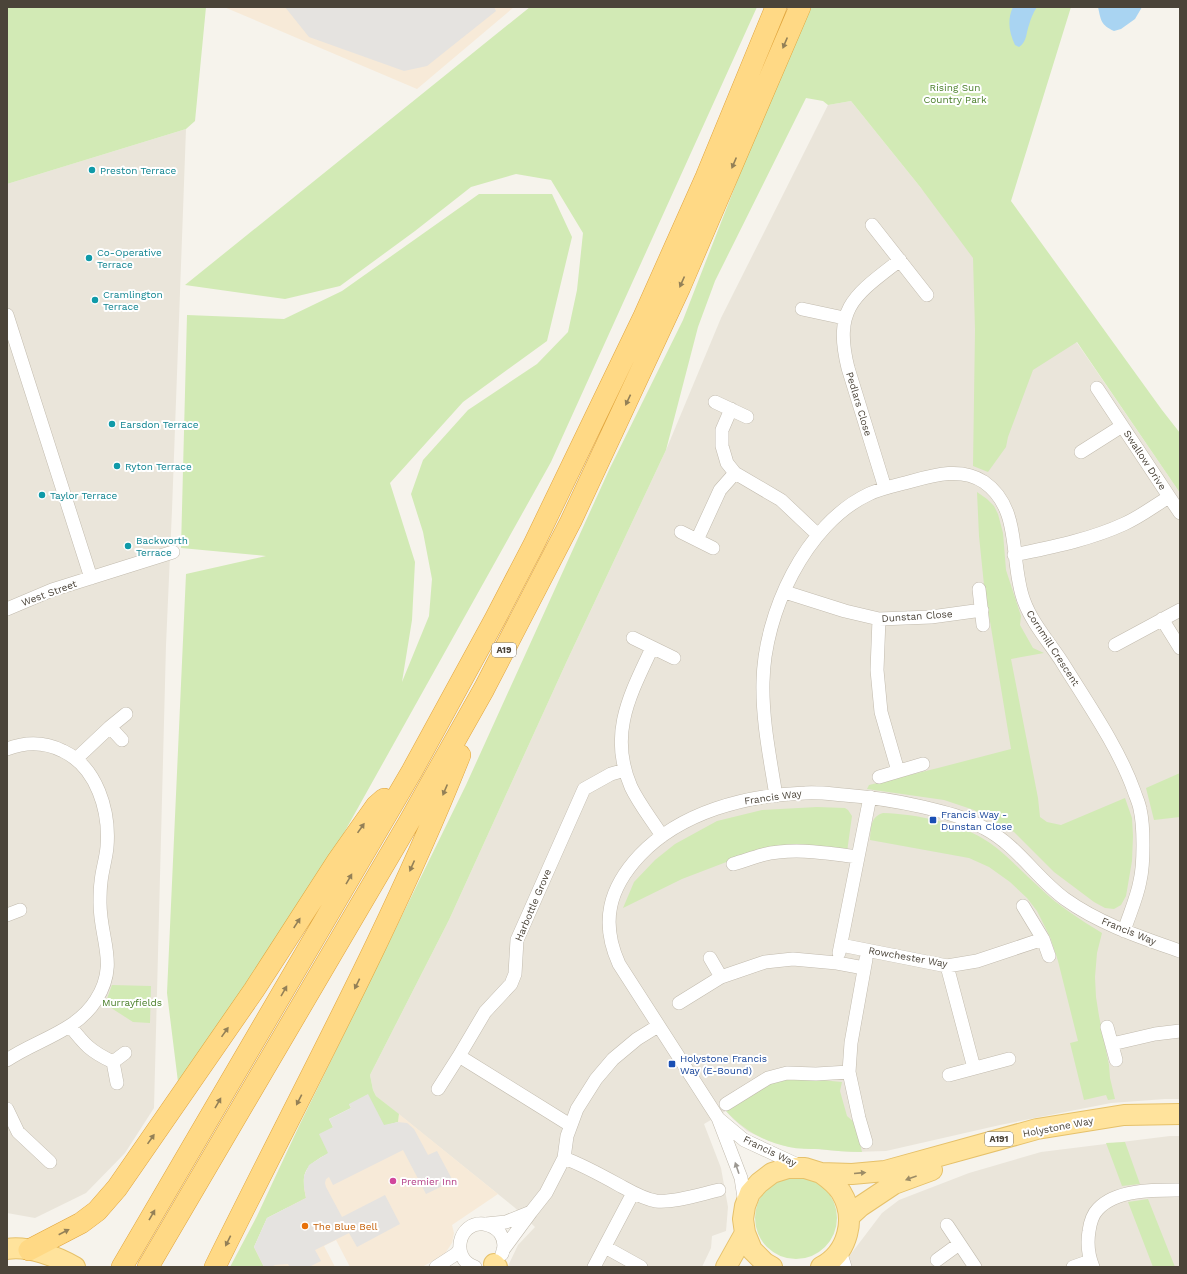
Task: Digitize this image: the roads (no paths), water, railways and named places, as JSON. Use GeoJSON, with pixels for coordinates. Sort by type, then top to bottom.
{"type":"FeatureCollection","features":[{"type":"Feature","properties":{"kind":"highway","name":"A19"},"geometry":{"type":"LineString","coordinates":[[122,1267],[412,771],[531,550],[644,316],[702,184],[776,7]]}},
{"type":"Feature","properties":{"kind":"highway","name":"A19"},"geometry":{"type":"LineString","coordinates":[[149,1265],[405,829],[484,688],[571,521],[680,287],[800,7]]}},
{"type":"Feature","properties":{"kind":"highway"},"geometry":{"type":"LineString","coordinates":[[215,1267],[374,948],[428,831],[454,770],[484,688]]}},
{"type":"Feature","properties":{"kind":"highway"},"geometry":{"type":"LineString","coordinates":[[14,1248],[80,1224],[97,1211],[117,1188],[254,990],[338,860],[376,806],[412,771]]}},
{"type":"Feature","properties":{"kind":"main road","name":"Holystone Way"},"geometry":{"type":"LineString","coordinates":[[772,1267],[764,1263],[752,1250],[745,1233],[743,1219],[745,1206],[750,1193],[759,1183],[772,1173],[788,1168],[852,1174],[885,1171],[1037,1129],[1124,1115],[1180,1114]]}},
{"type":"Feature","properties":{"kind":"main road","name":"Holystone Way"},"geometry":{"type":"LineString","coordinates":[[849,1217],[861,1206],[894,1184],[958,1161],[1050,1135],[1112,1125],[1180,1122]]}},
{"type":"Feature","properties":{"kind":"main road"},"geometry":{"type":"LineString","coordinates":[[813,1170],[832,1181],[841,1191],[847,1204],[849,1217],[848,1235],[842,1259],[820,1267]]}},
{"type":"Feature","properties":{"kind":"main road"},"geometry":{"type":"LineString","coordinates":[[726,1267],[745,1233]]}},
{"type":"Feature","properties":{"kind":"main road"},"geometry":{"type":"LineString","coordinates":[[14,1248],[54,1257],[76,1267]]}},
{"type":"Feature","properties":{"kind":"street"},"geometry":{"type":"LineString","coordinates":[[872,225],[927,295]]}},
{"type":"Feature","properties":{"kind":"street","name":"Pedlars Close"},"geometry":{"type":"LineString","coordinates":[[885,488],[846,363],[842,334],[844,318],[855,298],[900,260]]}},
{"type":"Feature","properties":{"kind":"street"},"geometry":{"type":"LineString","coordinates":[[802,309],[844,318]]}},
{"type":"Feature","properties":{"kind":"street"},"geometry":{"type":"LineString","coordinates":[[7,314],[91,578],[173,552]]}},
{"type":"Feature","properties":{"kind":"street","name":"Swallow Drive"},"geometry":{"type":"LineString","coordinates":[[1097,388],[1180,513]]}},
{"type":"Feature","properties":{"kind":"street"},"geometry":{"type":"LineString","coordinates":[[715,402],[748,417]]}},
{"type":"Feature","properties":{"kind":"street"},"geometry":{"type":"LineString","coordinates":[[730,409],[722,430],[722,446],[727,463],[734,473],[781,500],[818,534]]}},
{"type":"Feature","properties":{"kind":"street","name":"Swallow Drive"},"geometry":{"type":"LineString","coordinates":[[1081,452],[1122,426]]}},
{"type":"Feature","properties":{"kind":"street"},"geometry":{"type":"LineString","coordinates":[[697,540],[720,490],[734,473]]}},
{"type":"Feature","properties":{"kind":"street","name":"Cornmill Crescent"},"geometry":{"type":"LineString","coordinates":[[776,796],[766,730],[763,682],[765,656],[770,631],[797,564],[818,534],[846,509],[868,495],[885,488],[943,474],[957,473],[969,475],[988,486],[1003,504],[1010,518],[1019,586],[1029,613],[1062,662],[1108,738],[1132,785],[1140,809],[1142,840],[1140,881],[1124,931]]}},
{"type":"Feature","properties":{"kind":"street"},"geometry":{"type":"LineString","coordinates":[[1014,554],[1073,543],[1097,535],[1126,524],[1169,496]]}},
{"type":"Feature","properties":{"kind":"street"},"geometry":{"type":"LineString","coordinates":[[681,532],[713,548]]}},
{"type":"Feature","properties":{"kind":"street","name":"West Street"},"geometry":{"type":"LineString","coordinates":[[7,609],[52,590],[91,578]]}},
{"type":"Feature","properties":{"kind":"street"},"geometry":{"type":"LineString","coordinates":[[979,590],[984,625]]}},
{"type":"Feature","properties":{"kind":"street","name":"Dunstan Close"},"geometry":{"type":"LineString","coordinates":[[785,592],[845,611],[879,619],[932,617],[982,610]]}},
{"type":"Feature","properties":{"kind":"street"},"geometry":{"type":"LineString","coordinates":[[1115,645],[1180,610]]}},
{"type":"Feature","properties":{"kind":"street"},"geometry":{"type":"LineString","coordinates":[[879,619],[877,670],[881,712],[898,771]]}},
{"type":"Feature","properties":{"kind":"street"},"geometry":{"type":"LineString","coordinates":[[1162,619],[1180,648]]}},
{"type":"Feature","properties":{"kind":"street"},"geometry":{"type":"LineString","coordinates":[[633,638],[674,658]]}},
{"type":"Feature","properties":{"kind":"street"},"geometry":{"type":"LineString","coordinates":[[652,648],[629,696],[624,714],[621,743],[625,770],[639,802],[662,836]]}},
{"type":"Feature","properties":{"kind":"street"},"geometry":{"type":"LineString","coordinates":[[76,759],[126,714]]}},
{"type":"Feature","properties":{"kind":"street"},"geometry":{"type":"LineString","coordinates":[[110,727],[122,740]]}},
{"type":"Feature","properties":{"kind":"street"},"geometry":{"type":"LineString","coordinates":[[7,749],[14,746],[37,744],[56,748],[68,753],[76,759],[94,781],[103,804],[106,819],[107,847],[101,883],[100,905],[101,920],[108,950],[108,963],[102,989],[96,1001],[89,1010],[70,1026],[49,1038],[29,1046],[7,1060]]}},
{"type":"Feature","properties":{"kind":"street"},"geometry":{"type":"LineString","coordinates":[[879,777],[924,764]]}},
{"type":"Feature","properties":{"kind":"street","name":"Harbottle Grove"},"geometry":{"type":"LineString","coordinates":[[438,1089],[485,1012],[511,984],[515,974],[517,962],[516,949],[519,935],[584,789],[611,774],[625,770]]}},
{"type":"Feature","properties":{"kind":"street","name":"Francis Way"},"geometry":{"type":"LineString","coordinates":[[745,1206],[741,1178],[718,1118],[619,964],[613,951],[609,933],[609,916],[615,891],[625,872],[644,851],[662,836],[690,819],[710,810],[737,802],[806,792],[870,797],[943,812],[984,827],[1003,840],[1065,899],[1103,922],[1180,951]]}},
{"type":"Feature","properties":{"kind":"street"},"geometry":{"type":"LineString","coordinates":[[837,963],[870,797]]}},
{"type":"Feature","properties":{"kind":"street"},"geometry":{"type":"LineString","coordinates":[[733,864],[763,855],[788,851],[858,857]]}},
{"type":"Feature","properties":{"kind":"street"},"geometry":{"type":"LineString","coordinates":[[1023,906],[1043,939],[1049,956]]}},
{"type":"Feature","properties":{"kind":"street"},"geometry":{"type":"LineString","coordinates":[[7,915],[20,910]]}},
{"type":"Feature","properties":{"kind":"street","name":"Rowchester Way"},"geometry":{"type":"LineString","coordinates":[[841,945],[947,966],[977,961],[1043,939]]}},
{"type":"Feature","properties":{"kind":"street"},"geometry":{"type":"LineString","coordinates":[[866,1142],[859,1118],[850,1072],[851,1043],[868,950]]}},
{"type":"Feature","properties":{"kind":"street"},"geometry":{"type":"LineString","coordinates":[[710,958],[721,977]]}},
{"type":"Feature","properties":{"kind":"street","name":"Rowchester Way"},"geometry":{"type":"LineString","coordinates":[[679,1003],[721,977],[765,962],[793,959],[837,963],[864,968]]}},
{"type":"Feature","properties":{"kind":"street"},"geometry":{"type":"LineString","coordinates":[[947,966],[974,1068]]}},
{"type":"Feature","properties":{"kind":"street"},"geometry":{"type":"LineString","coordinates":[[70,1026],[91,1051],[112,1062]]}},
{"type":"Feature","properties":{"kind":"street"},"geometry":{"type":"LineString","coordinates":[[484,1264],[546,1193],[564,1158],[567,1136],[577,1109],[596,1079],[613,1059],[637,1039],[658,1026]]}},
{"type":"Feature","properties":{"kind":"street"},"geometry":{"type":"LineString","coordinates":[[1108,1027],[1116,1060]]}},
{"type":"Feature","properties":{"kind":"street"},"geometry":{"type":"LineString","coordinates":[[1112,1044],[1155,1034],[1180,1032]]}},
{"type":"Feature","properties":{"kind":"street"},"geometry":{"type":"LineString","coordinates":[[112,1062],[125,1053]]}},
{"type":"Feature","properties":{"kind":"street"},"geometry":{"type":"LineString","coordinates":[[459,1056],[570,1125]]}},
{"type":"Feature","properties":{"kind":"street"},"geometry":{"type":"LineString","coordinates":[[949,1075],[1009,1059]]}},
{"type":"Feature","properties":{"kind":"street"},"geometry":{"type":"LineString","coordinates":[[112,1062],[116,1083]]}},
{"type":"Feature","properties":{"kind":"street"},"geometry":{"type":"LineString","coordinates":[[726,1104],[768,1078],[787,1073],[816,1074],[850,1072]]}},
{"type":"Feature","properties":{"kind":"street"},"geometry":{"type":"LineString","coordinates":[[7,1109],[18,1132],[50,1162]]}},
{"type":"Feature","properties":{"kind":"street","name":"Francis Way"},"geometry":{"type":"LineString","coordinates":[[718,1118],[744,1140],[813,1170]]}},
{"type":"Feature","properties":{"kind":"street"},"geometry":{"type":"LineString","coordinates":[[564,1158],[579,1163],[633,1193],[655,1201],[664,1201],[719,1190]]}},
{"type":"Feature","properties":{"kind":"street"},"geometry":{"type":"LineString","coordinates":[[1073,1267],[1092,1264],[1087,1241],[1090,1224],[1098,1209],[1110,1200],[1136,1192],[1180,1190]]}},
{"type":"Feature","properties":{"kind":"street"},"geometry":{"type":"LineString","coordinates":[[594,1267],[633,1193]]}},
{"type":"Feature","properties":{"kind":"street"},"geometry":{"type":"LineString","coordinates":[[484,1264],[462,1257],[459,1243],[461,1236],[466,1230],[479,1224],[506,1222],[531,1212]]}},
{"type":"Feature","properties":{"kind":"street"},"geometry":{"type":"LineString","coordinates":[[484,1264],[502,1237],[492,1226],[486,1224]]}},
{"type":"Feature","properties":{"kind":"street"},"geometry":{"type":"LineString","coordinates":[[947,1225],[975,1267]]}},
{"type":"Feature","properties":{"kind":"street"},"geometry":{"type":"LineString","coordinates":[[937,1260],[959,1244]]}},
{"type":"Feature","properties":{"kind":"street"},"geometry":{"type":"LineString","coordinates":[[605,1247],[641,1267]]}},
{"type":"Feature","properties":{"kind":"street"},"geometry":{"type":"LineString","coordinates":[[436,1267],[456,1254],[460,1249]]}},
{"type":"Feature","properties":{"kind":"water"},"geometry":{"type":"Polygon","coordinates":[[[1013,7],[1037,7],[1031,18],[1025,40],[1019,47],[1015,45],[1010,31],[1009,21],[1013,7]]]}},
{"type":"Feature","properties":{"kind":"water"},"geometry":{"type":"Polygon","coordinates":[[[1098,7],[1142,7],[1135,19],[1121,29],[1114,31],[1106,27],[1102,22],[1098,7]]]}},
{"type":"Feature","properties":{"kind":"place","name":"Preston Terrace"},"geometry":{"type":"Point","coordinates":[92,170]}},
{"type":"Feature","properties":{"kind":"place","name":"Co-Operative Terrace"},"geometry":{"type":"Point","coordinates":[89,258]}},
{"type":"Feature","properties":{"kind":"place","name":"Cramlington Terrace"},"geometry":{"type":"Point","coordinates":[95,300]}},
{"type":"Feature","properties":{"kind":"place","name":"Earsdon Terrace"},"geometry":{"type":"Point","coordinates":[112,424]}},
{"type":"Feature","properties":{"kind":"place","name":"Ryton Terrace"},"geometry":{"type":"Point","coordinates":[117,466]}},
{"type":"Feature","properties":{"kind":"place","name":"Taylor Terrace"},"geometry":{"type":"Point","coordinates":[42,495]}},
{"type":"Feature","properties":{"kind":"place","name":"Backworth Terrace"},"geometry":{"type":"Point","coordinates":[128,546]}},
{"type":"Feature","properties":{"kind":"place","name":"Francis Way - Dunstan Close"},"geometry":{"type":"Point","coordinates":[933,820]}},
{"type":"Feature","properties":{"kind":"place","name":"Holystone Francis Way (E-Bound)"},"geometry":{"type":"Point","coordinates":[672,1064]}},
{"type":"Feature","properties":{"kind":"place","name":"Premier Inn"},"geometry":{"type":"Point","coordinates":[393,1181]}},
{"type":"Feature","properties":{"kind":"place","name":"The Blue Bell"},"geometry":{"type":"Point","coordinates":[305,1226]}},
{"type":"Feature","properties":{"kind":"park label","name":"Rising Sun Country Park"},"geometry":{"type":"Point","coordinates":[955,92]}},
{"type":"Feature","properties":{"kind":"park label","name":"Murrayfields"},"geometry":{"type":"Point","coordinates":[132,1002]}}]}
